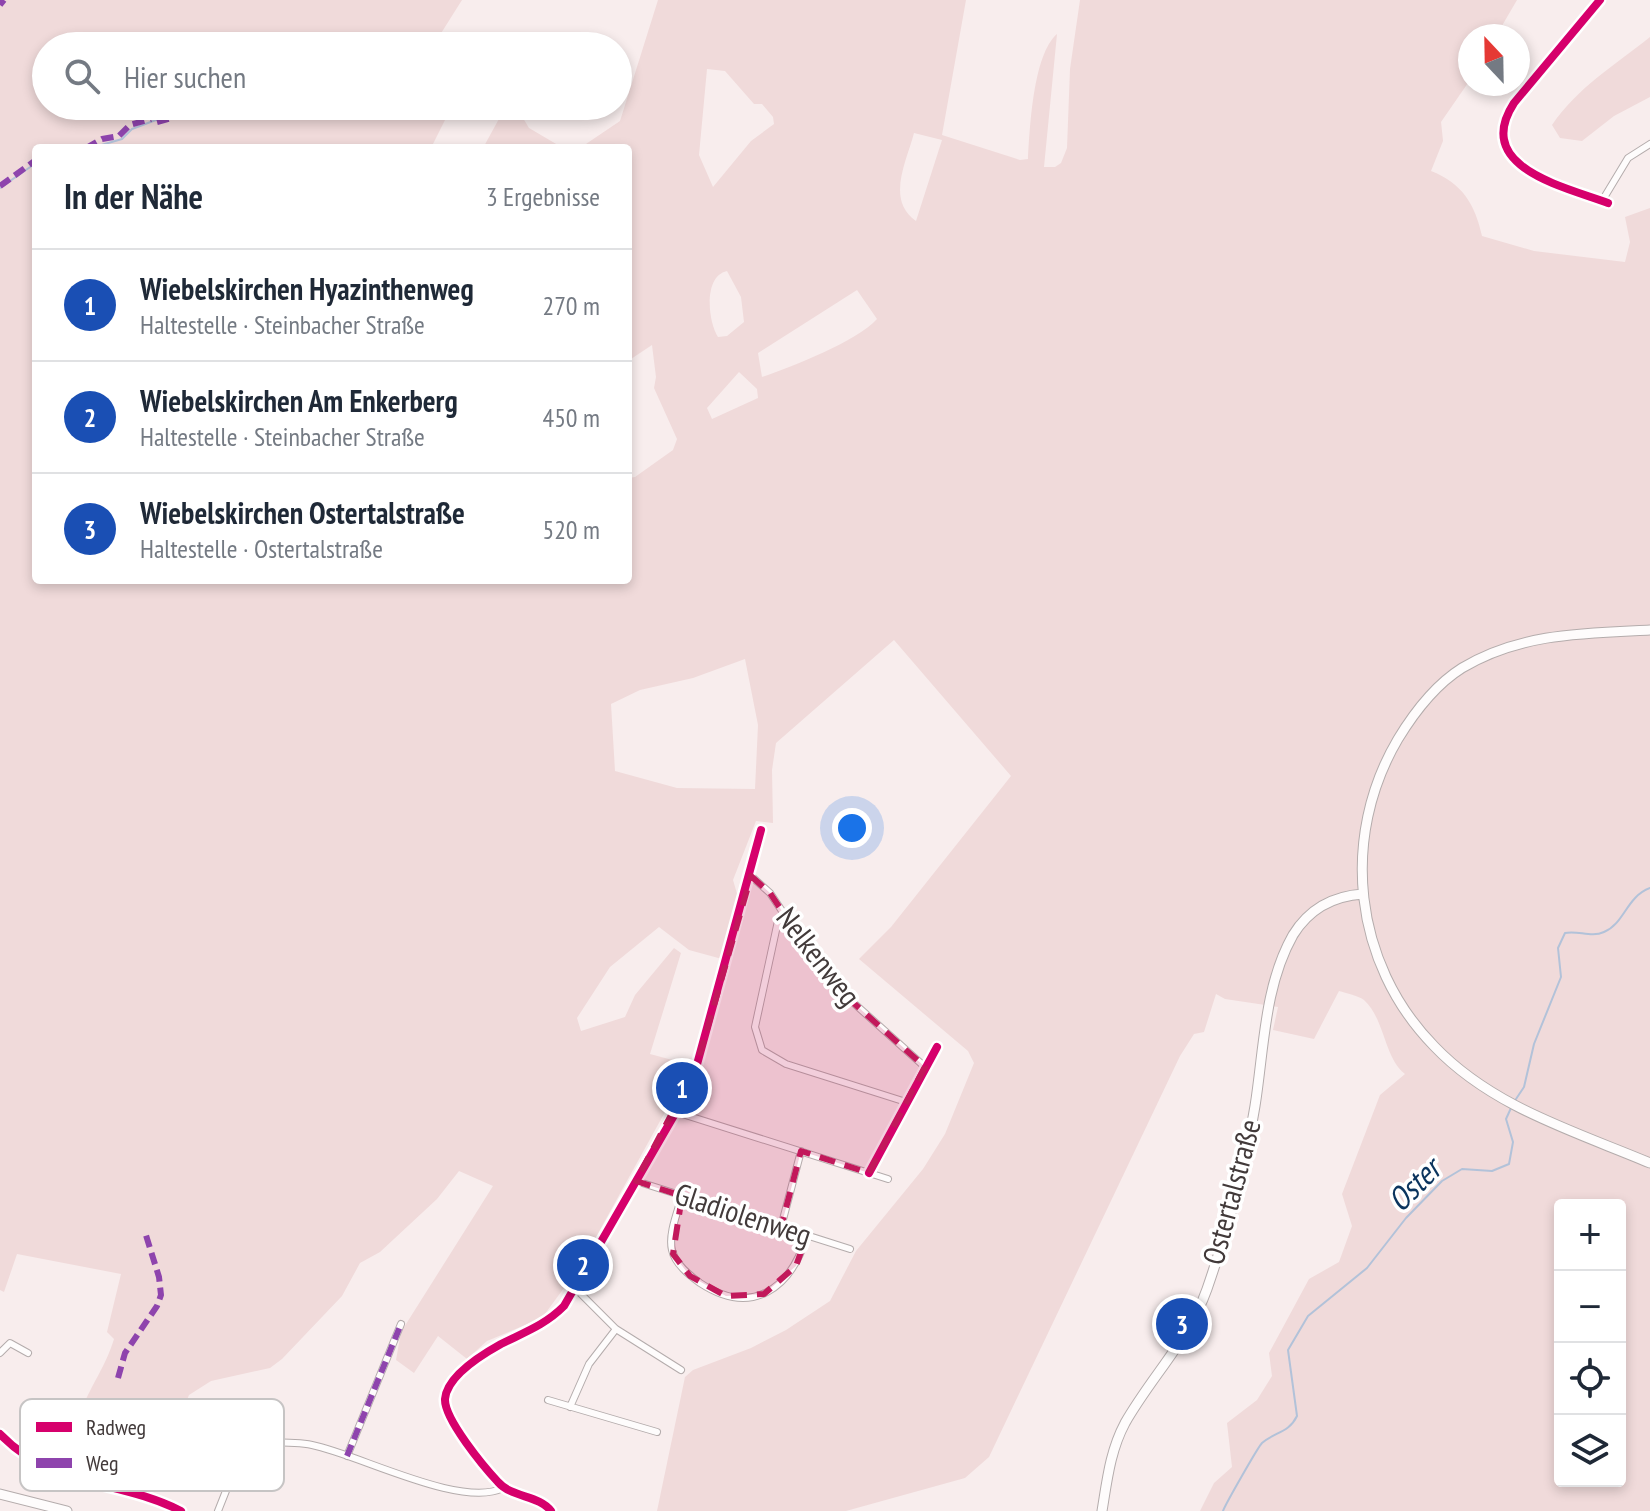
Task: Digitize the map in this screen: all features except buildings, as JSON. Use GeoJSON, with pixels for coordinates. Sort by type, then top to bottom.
{"type":"FeatureCollection","features":[{"type":"Feature","properties":{"kind":"main road"},"geometry":{"type":"LineString","coordinates":[[1650,630],[1529,641],[1489,654],[1446,679],[1419,708],[1382,769],[1364,833],[1363,894],[1378,959],[1401,1004],[1431,1044],[1480,1085],[1533,1114],[1650,1163]]}},
{"type":"Feature","properties":{"kind":"main road","name":"Ostertalstraße"},"geometry":{"type":"LineString","coordinates":[[1102,1511],[1110,1460],[1124,1425],[1181,1342],[1206,1289],[1251,1131],[1270,1003],[1286,950],[1301,923],[1318,907],[1348,895],[1363,894]]}},
{"type":"Feature","properties":{"kind":"main road"},"geometry":{"type":"LineString","coordinates":[[0,1494],[67,1511]]}},
{"type":"Feature","properties":{"kind":"street"},"geometry":{"type":"LineString","coordinates":[[1600,0],[1514,103],[1508,114],[1505,135],[1519,168],[1605,202],[1628,158],[1650,144]]}},
{"type":"Feature","properties":{"kind":"street"},"geometry":{"type":"LineString","coordinates":[[551,1511],[503,1488],[451,1419],[445,1402],[447,1393],[460,1375],[489,1351],[553,1317],[576,1289],[676,1112],[708,1029],[761,830]]}},
{"type":"Feature","properties":{"kind":"street","name":"Nelkenweg"},"geometry":{"type":"LineString","coordinates":[[751,876],[770,893],[828,980],[925,1067]]}},
{"type":"Feature","properties":{"kind":"street"},"geometry":{"type":"LineString","coordinates":[[783,914],[778,921],[756,1016],[755,1034],[762,1050],[786,1064],[906,1102]]}},
{"type":"Feature","properties":{"kind":"street"},"geometry":{"type":"LineString","coordinates":[[869,1173],[937,1047]]}},
{"type":"Feature","properties":{"kind":"street"},"geometry":{"type":"LineString","coordinates":[[676,1112],[888,1179]]}},
{"type":"Feature","properties":{"kind":"street"},"geometry":{"type":"LineString","coordinates":[[781,1227],[801,1151]]}},
{"type":"Feature","properties":{"kind":"street","name":"Gladiolenweg"},"geometry":{"type":"LineString","coordinates":[[636,1181],[850,1249]]}},
{"type":"Feature","properties":{"kind":"street"},"geometry":{"type":"LineString","coordinates":[[682,1196],[672,1235],[673,1254],[690,1276],[726,1296],[751,1297],[773,1289],[796,1266],[807,1235]]}},
{"type":"Feature","properties":{"kind":"street"},"geometry":{"type":"LineString","coordinates":[[576,1289],[616,1329],[681,1370]]}},
{"type":"Feature","properties":{"kind":"street"},"geometry":{"type":"LineString","coordinates":[[347,1456],[401,1324]]}},
{"type":"Feature","properties":{"kind":"street"},"geometry":{"type":"LineString","coordinates":[[570,1407],[589,1364],[616,1329]]}},
{"type":"Feature","properties":{"kind":"street"},"geometry":{"type":"LineString","coordinates":[[0,1353],[10,1343],[28,1353]]}},
{"type":"Feature","properties":{"kind":"street"},"geometry":{"type":"LineString","coordinates":[[548,1400],[657,1432]]}},
{"type":"Feature","properties":{"kind":"street"},"geometry":{"type":"LineString","coordinates":[[0,1434],[20,1449]]}},
{"type":"Feature","properties":{"kind":"street"},"geometry":{"type":"LineString","coordinates":[[284,1444],[314,1446],[447,1489],[491,1492],[503,1488]]}},
{"type":"Feature","properties":{"kind":"street"},"geometry":{"type":"LineString","coordinates":[[130,1491],[143,1493],[181,1511]]}},
{"type":"Feature","properties":{"kind":"street"},"geometry":{"type":"LineString","coordinates":[[218,1511],[226,1491]]}},
{"type":"Feature","properties":{"kind":"highlighted area"},"geometry":{"type":"Polygon","coordinates":[[[751,876],[770,893],[828,980],[925,1067],[869,1173],[801,1151],[781,1227],[807,1235],[796,1266],[764,1294],[726,1296],[690,1276],[673,1254],[682,1196],[636,1181],[696,1068],[751,876]]]}},
{"type":"Feature","properties":{"kind":"shaded area"},"geometry":{"type":"Polygon","coordinates":[[[0,0],[462,0],[442,32],[32,32],[32,120],[445,120],[433,144],[32,144],[32,584],[632,584],[632,477],[673,450],[677,439],[654,388],[656,377],[652,345],[632,358],[632,144],[586,144],[620,120],[632,120],[632,83],[658,0],[966,0],[942,135],[1020,160],[1028,159],[1038,74],[1049,44],[1057,34],[1044,167],[1055,167],[1061,163],[1067,148],[1070,69],[1080,0],[1517,0],[1503,24],[1458,24],[1459,96],[1441,122],[1443,141],[1431,171],[1451,182],[1466,196],[1482,236],[1534,251],[1625,262],[1630,242],[1625,217],[1650,208],[1650,1511],[1200,1511],[1214,1483],[1232,1467],[1227,1423],[1257,1400],[1272,1376],[1269,1353],[1309,1279],[1339,1262],[1352,1226],[1342,1194],[1380,1095],[1405,1074],[1393,1058],[1371,1008],[1362,999],[1339,991],[1314,1039],[1273,1030],[1278,1007],[1225,999],[1216,994],[1204,1032],[1194,1034],[1180,1056],[989,1457],[965,1478],[846,1511],[657,1511],[685,1377],[693,1370],[751,1348],[786,1330],[830,1301],[856,1251],[923,1169],[945,1134],[974,1063],[968,1051],[859,959],[891,927],[1011,776],[894,640],[776,743],[772,770],[773,823],[756,821],[733,880],[738,897],[722,959],[689,950],[659,927],[610,967],[577,1018],[581,1031],[625,1017],[635,995],[674,948],[681,953],[650,1054],[691,1065],[580,1266],[542,1318],[487,1341],[467,1359],[438,1336],[414,1373],[396,1360],[401,1332],[493,1186],[459,1171],[437,1199],[380,1252],[360,1263],[342,1296],[282,1359],[270,1368],[211,1381],[187,1399],[86,1399],[114,1339],[107,1332],[121,1274],[17,1254],[4,1292],[0,1290],[0,0]],[[707,69],[699,155],[713,187],[751,141],[774,124],[773,117],[762,104],[754,104],[725,71],[707,69]],[[914,133],[900,192],[902,203],[916,221],[942,140],[914,133]],[[727,271],[719,275],[711,290],[710,311],[718,337],[727,336],[744,322],[741,297],[727,271]],[[857,290],[758,353],[762,377],[840,344],[877,319],[857,290]],[[739,372],[707,408],[712,419],[758,398],[757,389],[739,372]],[[745,659],[693,678],[640,690],[611,704],[615,771],[677,788],[755,789],[758,725],[745,659]]]}},
{"type":"Feature","properties":{"kind":"shaded area"},"geometry":{"type":"Polygon","coordinates":[[[1650,37],[1650,97],[1614,116],[1582,141],[1560,138],[1552,125],[1562,111],[1598,77],[1650,37]]]}},
{"type":"Feature","properties":{"kind":"shaded area"},"geometry":{"type":"Polygon","coordinates":[[[498,120],[524,120],[529,128],[556,144],[485,144],[498,120]]]}},
{"type":"Feature","properties":{"kind":"waterway"},"geometry":{"type":"LineString","coordinates":[[105,144],[122,139],[132,129],[156,120]]}},
{"type":"Feature","properties":{"kind":"waterway"},"geometry":{"type":"LineString","coordinates":[[0,188],[32,166]]}},
{"type":"Feature","properties":{"kind":"waterway","name":"Oster"},"geometry":{"type":"LineString","coordinates":[[1514,1102],[1524,1087],[1534,1044],[1561,977],[1558,948],[1565,933],[1604,932],[1617,923],[1636,897],[1650,888]]}},
{"type":"Feature","properties":{"kind":"waterway","name":"Oster"},"geometry":{"type":"LineString","coordinates":[[1223,1511],[1262,1443],[1290,1426],[1297,1416],[1288,1350],[1308,1316],[1367,1268],[1406,1218],[1442,1181],[1462,1169],[1492,1171],[1509,1164],[1513,1142],[1506,1119],[1511,1108]]}},
{"type":"Feature","properties":{"kind":"marked path"},"geometry":{"type":"LineString","coordinates":[[0,5],[4,0]]}},
{"type":"Feature","properties":{"kind":"marked path"},"geometry":{"type":"LineString","coordinates":[[93,144],[119,136],[130,125],[148,120]]}},
{"type":"Feature","properties":{"kind":"marked path"},"geometry":{"type":"LineString","coordinates":[[157,122],[164,120]]}},
{"type":"Feature","properties":{"kind":"marked path"},"geometry":{"type":"LineString","coordinates":[[0,186],[32,163]]}},
{"type":"Feature","properties":{"kind":"marked path"},"geometry":{"type":"LineString","coordinates":[[118,1378],[125,1353],[157,1306],[161,1295],[159,1277],[145,1232]]}},
{"type":"Feature","properties":{"kind":"marked path"},"geometry":{"type":"LineString","coordinates":[[347,1456],[401,1324]]}},
{"type":"Feature","properties":{"kind":"cycle path"},"geometry":{"type":"LineString","coordinates":[[1600,0],[1514,103],[1504,125],[1505,144],[1514,159],[1549,181],[1608,203]]}},
{"type":"Feature","properties":{"kind":"cycle path"},"geometry":{"type":"LineString","coordinates":[[551,1511],[540,1502],[510,1491],[492,1475],[451,1418],[446,1408],[447,1390],[459,1374],[476,1360],[542,1323],[564,1306],[676,1112],[696,1068],[761,830]]}},
{"type":"Feature","properties":{"kind":"cycle path"},"geometry":{"type":"LineString","coordinates":[[869,1173],[937,1047]]}},
{"type":"Feature","properties":{"kind":"cycle path"},"geometry":{"type":"LineString","coordinates":[[0,1434],[20,1452]]}},
{"type":"Feature","properties":{"kind":"cycle path"},"geometry":{"type":"LineString","coordinates":[[126,1491],[181,1511]]}},
{"type":"Feature","properties":{"kind":"place","name":"Wiebelskirchen Hyazinthenweg"},"geometry":{"type":"Point","coordinates":[682,1088]}},
{"type":"Feature","properties":{"kind":"place","name":"Wiebelskirchen Am Enkerberg"},"geometry":{"type":"Point","coordinates":[583,1265]}},
{"type":"Feature","properties":{"kind":"place","name":"Wiebelskirchen Ostertalstraße"},"geometry":{"type":"Point","coordinates":[1182,1324]}}]}
